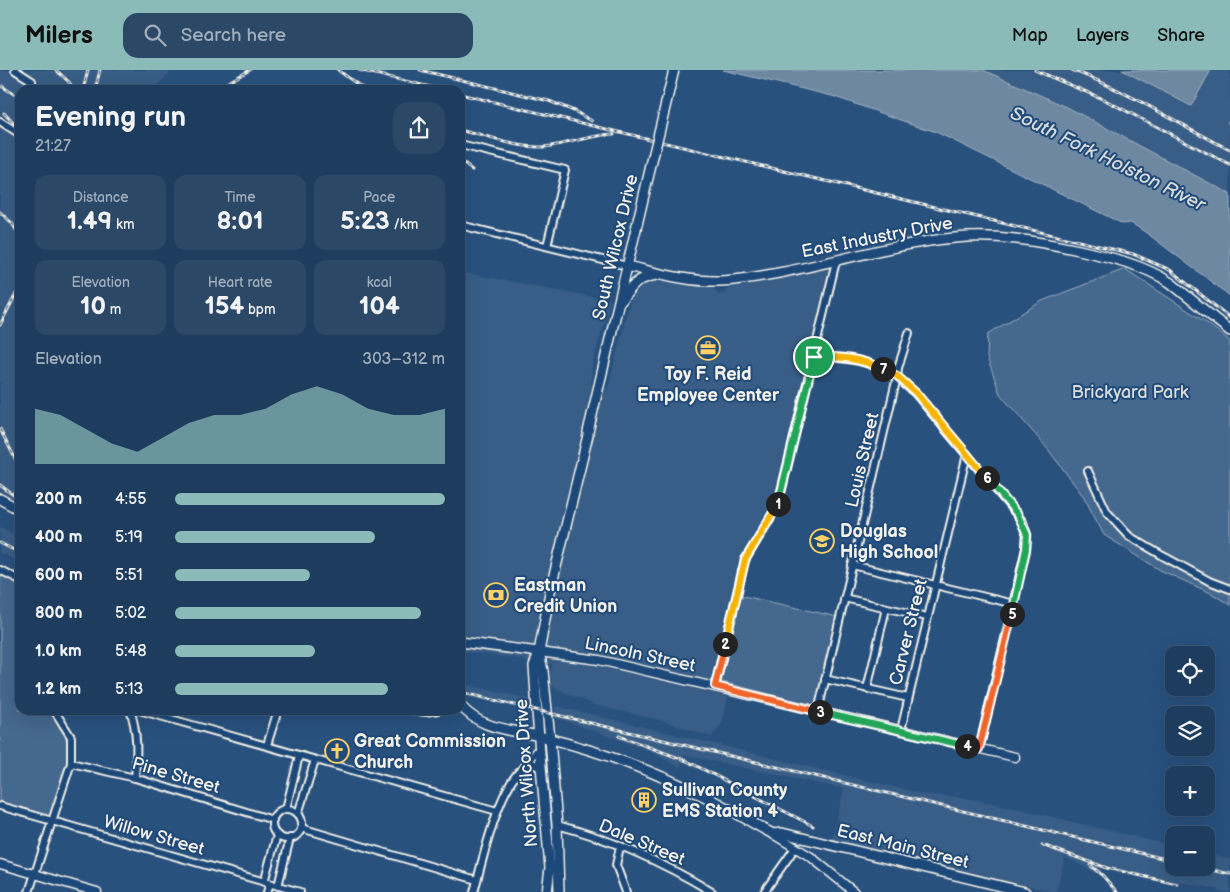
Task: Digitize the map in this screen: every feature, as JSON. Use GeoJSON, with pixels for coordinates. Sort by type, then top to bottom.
{"type":"FeatureCollection","features":[{"type":"Feature","properties":{"kind":"main road","name":"South Wilcox Drive"},"geometry":{"type":"LineString","coordinates":[[550,739],[543,671],[539,652],[550,592],[674,70]]}},
{"type":"Feature","properties":{"kind":"main road","name":"East Industry Drive"},"geometry":{"type":"LineString","coordinates":[[627,266],[699,280],[726,280],[762,276],[898,247],[954,238],[991,236],[1030,240],[1086,252],[1150,271],[1171,283],[1230,331]]}},
{"type":"Feature","properties":{"kind":"main road"},"geometry":{"type":"LineString","coordinates":[[618,305],[632,285],[639,279],[662,274]]}},
{"type":"Feature","properties":{"kind":"main road"},"geometry":{"type":"LineString","coordinates":[[0,499],[15,507]]}},
{"type":"Feature","properties":{"kind":"main road","name":"Lincoln Street"},"geometry":{"type":"LineString","coordinates":[[465,643],[539,652]]}},
{"type":"Feature","properties":{"kind":"main road","name":"North Wilcox Drive"},"geometry":{"type":"LineString","coordinates":[[539,652],[534,666],[538,736],[550,868],[547,892]]}},
{"type":"Feature","properties":{"kind":"main road"},"geometry":{"type":"LineString","coordinates":[[465,709],[474,718],[489,725],[550,739],[615,758],[709,799],[773,834]]}},
{"type":"Feature","properties":{"kind":"main road","name":"North Wilcox Drive"},"geometry":{"type":"LineString","coordinates":[[550,739],[557,825],[559,892]]}},
{"type":"Feature","properties":{"kind":"main road"},"geometry":{"type":"LineString","coordinates":[[546,822],[557,825]]}},
{"type":"Feature","properties":{"kind":"main road","name":"East Main Street"},"geometry":{"type":"LineString","coordinates":[[773,834],[782,834],[1025,892]]}},
{"type":"Feature","properties":{"kind":"street"},"geometry":{"type":"LineString","coordinates":[[15,70],[32,81]]}},
{"type":"Feature","properties":{"kind":"street"},"geometry":{"type":"LineString","coordinates":[[1,124],[15,132]]}},
{"type":"Feature","properties":{"kind":"street"},"geometry":{"type":"LineString","coordinates":[[465,146],[565,170],[547,246]]}},
{"type":"Feature","properties":{"kind":"street"},"geometry":{"type":"LineString","coordinates":[[465,226],[627,266]]}},
{"type":"Feature","properties":{"kind":"street"},"geometry":{"type":"LineString","coordinates":[[715,686],[745,560],[775,511],[779,501],[836,261]]}},
{"type":"Feature","properties":{"kind":"street","name":"Louis Street"},"geometry":{"type":"LineString","coordinates":[[818,711],[898,368],[909,333]]}},
{"type":"Feature","properties":{"kind":"street"},"geometry":{"type":"LineString","coordinates":[[814,357],[834,356],[858,360],[897,376],[916,393],[1018,515],[1025,527],[1027,542],[979,749]]}},
{"type":"Feature","properties":{"kind":"street","name":"Carver Street"},"geometry":{"type":"LineString","coordinates":[[901,730],[967,454]]}},
{"type":"Feature","properties":{"kind":"street"},"geometry":{"type":"LineString","coordinates":[[1088,471],[1107,512],[1129,536],[1170,560],[1230,589]]}},
{"type":"Feature","properties":{"kind":"street"},"geometry":{"type":"LineString","coordinates":[[852,566],[1014,604]]}},
{"type":"Feature","properties":{"kind":"street"},"geometry":{"type":"LineString","coordinates":[[0,570],[15,578]]}},
{"type":"Feature","properties":{"kind":"street"},"geometry":{"type":"LineString","coordinates":[[844,598],[927,617]]}},
{"type":"Feature","properties":{"kind":"street"},"geometry":{"type":"LineString","coordinates":[[867,689],[886,608]]}},
{"type":"Feature","properties":{"kind":"street","name":"Lincoln Street"},"geometry":{"type":"LineString","coordinates":[[539,652],[599,660],[1015,757]]}},
{"type":"Feature","properties":{"kind":"street"},"geometry":{"type":"LineString","coordinates":[[826,679],[908,698]]}},
{"type":"Feature","properties":{"kind":"street"},"geometry":{"type":"LineString","coordinates":[[29,892],[71,763],[71,737],[57,715]]}},
{"type":"Feature","properties":{"kind":"street"},"geometry":{"type":"LineString","coordinates":[[132,715],[137,750],[135,778]]}},
{"type":"Feature","properties":{"kind":"street"},"geometry":{"type":"LineString","coordinates":[[157,715],[497,811]]}},
{"type":"Feature","properties":{"kind":"street"},"geometry":{"type":"LineString","coordinates":[[267,745],[276,715]]}},
{"type":"Feature","properties":{"kind":"street"},"geometry":{"type":"LineString","coordinates":[[474,892],[497,811],[507,788],[539,748]]}},
{"type":"Feature","properties":{"kind":"street"},"geometry":{"type":"LineString","coordinates":[[286,809],[299,756]]}},
{"type":"Feature","properties":{"kind":"street"},"geometry":{"type":"LineString","coordinates":[[298,814],[315,760]]}},
{"type":"Feature","properties":{"kind":"street","name":"Pine Street"},"geometry":{"type":"LineString","coordinates":[[71,763],[135,778],[273,820]]}},
{"type":"Feature","properties":{"kind":"street"},"geometry":{"type":"LineString","coordinates":[[522,769],[533,763],[541,769]]}},
{"type":"Feature","properties":{"kind":"street","name":"Willow Street"},"geometry":{"type":"LineString","coordinates":[[0,806],[300,892]]}},
{"type":"Feature","properties":{"kind":"street"},"geometry":{"type":"LineString","coordinates":[[286,809],[298,814],[302,821],[298,834],[286,839],[277,835],[273,828],[273,820],[278,813],[286,809]]}},
{"type":"Feature","properties":{"kind":"street","name":"Dale Street"},"geometry":{"type":"LineString","coordinates":[[557,825],[620,847],[678,872],[712,892]]}},
{"type":"Feature","properties":{"kind":"street"},"geometry":{"type":"LineString","coordinates":[[301,828],[477,880]]}},
{"type":"Feature","properties":{"kind":"street"},"geometry":{"type":"LineString","coordinates":[[773,834],[830,872],[854,892]]}},
{"type":"Feature","properties":{"kind":"street"},"geometry":{"type":"LineString","coordinates":[[268,892],[267,883],[277,835]]}},
{"type":"Feature","properties":{"kind":"street"},"geometry":{"type":"LineString","coordinates":[[278,886],[290,838]]}},
{"type":"Feature","properties":{"kind":"street"},"geometry":{"type":"LineString","coordinates":[[620,847],[616,865],[626,892]]}},
{"type":"Feature","properties":{"kind":"street"},"geometry":{"type":"LineString","coordinates":[[764,892],[795,848]]}},
{"type":"Feature","properties":{"kind":"street"},"geometry":{"type":"LineString","coordinates":[[0,864],[97,892]]}},
{"type":"Feature","properties":{"kind":"shaded area"},"geometry":{"type":"Polygon","coordinates":[[[0,70],[172,70],[158,85],[15,85],[15,514],[0,506],[0,70]]]}},
{"type":"Feature","properties":{"kind":"shaded area"},"geometry":{"type":"Polygon","coordinates":[[[983,70],[1230,70],[1230,194],[1063,105],[983,70]]]}},
{"type":"Feature","properties":{"kind":"shaded area"},"geometry":{"type":"Polygon","coordinates":[[[827,268],[831,271],[774,503],[744,552],[738,570],[709,692],[728,696],[722,724],[711,737],[663,721],[594,705],[551,686],[551,664],[465,652],[465,273],[611,300],[592,366],[591,384],[608,388],[633,289],[649,280],[691,286],[710,286],[719,294],[724,294],[733,285],[749,284],[827,268]]]}},
{"type":"Feature","properties":{"kind":"shaded area"},"geometry":{"type":"Polygon","coordinates":[[[0,527],[15,534],[15,560],[0,553],[0,527]]]}},
{"type":"Feature","properties":{"kind":"shaded area"},"geometry":{"type":"Polygon","coordinates":[[[465,684],[529,699],[530,711],[467,697],[465,684]]]}},
{"type":"Feature","properties":{"kind":"shaded area"},"geometry":{"type":"Polygon","coordinates":[[[556,706],[923,794],[960,797],[1007,806],[1165,844],[1165,876],[1215,876],[1215,856],[1230,859],[1230,892],[1217,892],[1218,889],[1178,882],[1177,885],[1105,869],[1097,874],[1065,857],[1056,892],[1053,892],[832,841],[844,789],[685,755],[680,767],[640,747],[554,717],[556,706]]]}},
{"type":"Feature","properties":{"kind":"green space","name":"Brickyard Park"},"geometry":{"type":"Polygon","coordinates":[[[1125,269],[1207,323],[1230,341],[1230,605],[1211,593],[1160,570],[1104,535],[1084,497],[1047,448],[1000,394],[987,357],[988,334],[1042,301],[1125,269]]]}},
{"type":"Feature","properties":{"kind":"green space"},"geometry":{"type":"Polygon","coordinates":[[[0,572],[15,580],[15,715],[57,715],[68,740],[71,763],[52,817],[0,802],[0,572]]]}},
{"type":"Feature","properties":{"kind":"green space"},"geometry":{"type":"Polygon","coordinates":[[[739,595],[838,617],[816,706],[719,681],[739,595]]]}},
{"type":"Feature","properties":{"kind":"water","name":"South Fork Holston River"},"geometry":{"type":"Polygon","coordinates":[[[723,70],[983,70],[1067,107],[1230,194],[1230,296],[1131,223],[1123,224],[936,132],[832,96],[723,70]]]}},
{"type":"Feature","properties":{"kind":"water"},"geometry":{"type":"Polygon","coordinates":[[[1122,70],[1211,70],[1191,106],[1122,70]]]}},
{"type":"Feature","properties":{"kind":"railway"},"geometry":{"type":"LineString","coordinates":[[56,70],[71,85]]}},
{"type":"Feature","properties":{"kind":"railway"},"geometry":{"type":"LineString","coordinates":[[84,85],[88,70]]}},
{"type":"Feature","properties":{"kind":"railway"},"geometry":{"type":"LineString","coordinates":[[96,85],[100,70]]}},
{"type":"Feature","properties":{"kind":"railway"},"geometry":{"type":"LineString","coordinates":[[223,85],[250,70]]}},
{"type":"Feature","properties":{"kind":"railway"},"geometry":{"type":"LineString","coordinates":[[338,70],[358,85]]}},
{"type":"Feature","properties":{"kind":"railway"},"geometry":{"type":"LineString","coordinates":[[359,70],[422,85]]}},
{"type":"Feature","properties":{"kind":"railway"},"geometry":{"type":"LineString","coordinates":[[420,70],[549,101],[592,121]]}},
{"type":"Feature","properties":{"kind":"railway"},"geometry":{"type":"LineString","coordinates":[[1035,70],[1105,100],[1230,165]]}},
{"type":"Feature","properties":{"kind":"railway"},"geometry":{"type":"LineString","coordinates":[[1072,70],[1132,97],[1230,150]]}},
{"type":"Feature","properties":{"kind":"railway"},"geometry":{"type":"LineString","coordinates":[[0,85],[15,95]]}},
{"type":"Feature","properties":{"kind":"railway"},"geometry":{"type":"LineString","coordinates":[[465,95],[1133,254],[1170,270],[1230,318]]}},
{"type":"Feature","properties":{"kind":"railway"},"geometry":{"type":"LineString","coordinates":[[4,113],[15,125]]}},
{"type":"Feature","properties":{"kind":"railway"},"geometry":{"type":"LineString","coordinates":[[465,131],[512,144],[533,147],[552,146],[614,134]]}},
{"type":"Feature","properties":{"kind":"railway"},"geometry":{"type":"LineString","coordinates":[[465,165],[472,170]]}},
{"type":"Feature","properties":{"kind":"railway"},"geometry":{"type":"LineString","coordinates":[[0,212],[15,228]]}},
{"type":"Feature","properties":{"kind":"railway"},"geometry":{"type":"LineString","coordinates":[[0,325],[15,296]]}},
{"type":"Feature","properties":{"kind":"railway"},"geometry":{"type":"LineString","coordinates":[[0,429],[15,458]]}},
{"type":"Feature","properties":{"kind":"railway"},"geometry":{"type":"LineString","coordinates":[[0,485],[15,496]]}},
{"type":"Feature","properties":{"kind":"railway"},"geometry":{"type":"LineString","coordinates":[[0,543],[15,550]]}},
{"type":"Feature","properties":{"kind":"railway"},"geometry":{"type":"LineString","coordinates":[[465,693],[1165,859]]}},
{"type":"Feature","properties":{"kind":"railway"},"geometry":{"type":"LineString","coordinates":[[619,736],[687,761],[813,826]]}},
{"type":"Feature","properties":{"kind":"railway"},"geometry":{"type":"LineString","coordinates":[[1042,845],[1107,868],[1177,884]]}},
{"type":"Feature","properties":{"kind":"railway"},"geometry":{"type":"LineString","coordinates":[[1090,865],[1117,892]]}},
{"type":"Feature","properties":{"kind":"railway"},"geometry":{"type":"LineString","coordinates":[[1215,871],[1230,874]]}},
{"type":"Feature","properties":{"kind":"place","name":"Toy F. Reid Employee Center"},"geometry":{"type":"Point","coordinates":[708,348]}},
{"type":"Feature","properties":{"kind":"place","name":"Douglas High School"},"geometry":{"type":"Point","coordinates":[822,541]}},
{"type":"Feature","properties":{"kind":"place","name":"Eastman Credit Union"},"geometry":{"type":"Point","coordinates":[496,595]}},
{"type":"Feature","properties":{"kind":"place","name":"Great Commission Church"},"geometry":{"type":"Point","coordinates":[337,751]}},
{"type":"Feature","properties":{"kind":"place","name":"Sullivan County EMS Station 4"},"geometry":{"type":"Point","coordinates":[644,800]}},
{"type":"Feature","properties":{"kind":"route"},"geometry":{"type":"LineString","coordinates":[[834,356],[867,362],[897,376],[916,393],[1018,515],[1025,527],[1027,535],[1026,549],[979,749],[715,686],[745,560],[775,511],[779,501],[814,357],[834,356]]}}]}
